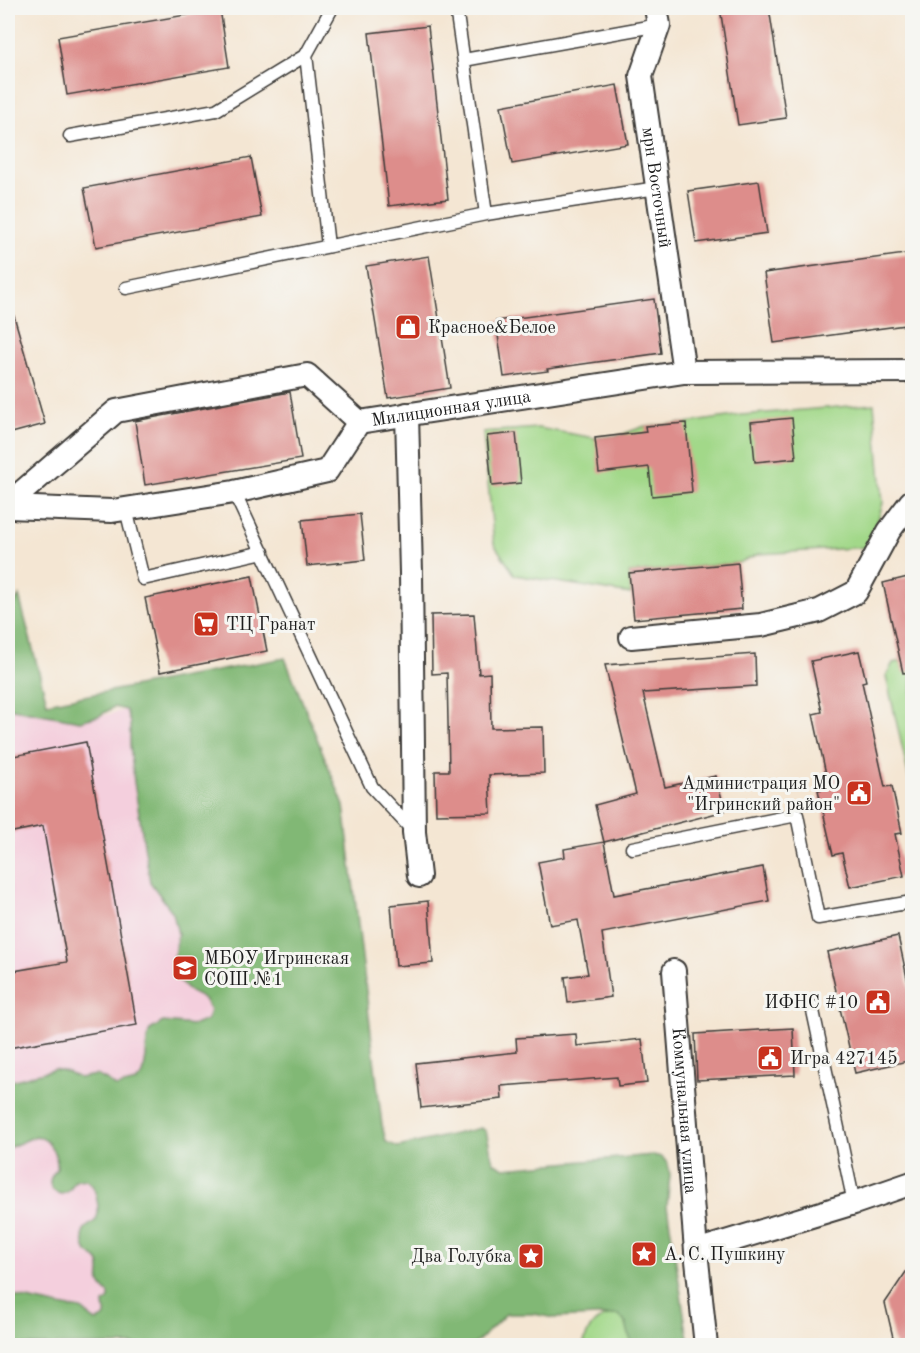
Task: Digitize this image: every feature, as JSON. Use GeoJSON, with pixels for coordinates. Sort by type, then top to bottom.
{"type":"FeatureCollection","features":[{"type":"Feature","properties":{"kind":"street","name":"мрн Восточный"},"geometry":{"type":"LineString","coordinates":[[657,16],[641,76],[684,372]]}},
{"type":"Feature","properties":{"kind":"street","name":"Милиционная улица"},"geometry":{"type":"LineString","coordinates":[[8,506],[116,411],[307,375],[359,422],[684,372],[912,371]]}},
{"type":"Feature","properties":{"kind":"street"},"geometry":{"type":"LineString","coordinates":[[407,414],[414,832],[418,876]]}},
{"type":"Feature","properties":{"kind":"street"},"geometry":{"type":"LineString","coordinates":[[8,506],[112,511],[234,492],[327,471],[359,422]]}},
{"type":"Feature","properties":{"kind":"street"},"geometry":{"type":"LineString","coordinates":[[631,637],[761,625],[819,611],[856,592],[889,531],[912,501]]}},
{"type":"Feature","properties":{"kind":"street","name":"Коммунальная улица"},"geometry":{"type":"LineString","coordinates":[[674,971],[696,1251],[706,1346]]}},
{"type":"Feature","properties":{"kind":"street"},"geometry":{"type":"LineString","coordinates":[[696,1251],[912,1183]]}},
{"type":"Feature","properties":{"kind":"lane"},"geometry":{"type":"LineString","coordinates":[[70,136],[216,110],[306,55],[332,8]]}},
{"type":"Feature","properties":{"kind":"lane"},"geometry":{"type":"LineString","coordinates":[[456,8],[486,214]]}},
{"type":"Feature","properties":{"kind":"lane"},"geometry":{"type":"LineString","coordinates":[[464,60],[657,16]]}},
{"type":"Feature","properties":{"kind":"lane"},"geometry":{"type":"LineString","coordinates":[[306,55],[328,246]]}},
{"type":"Feature","properties":{"kind":"lane"},"geometry":{"type":"LineString","coordinates":[[126,288],[486,214],[657,188]]}},
{"type":"Feature","properties":{"kind":"lane"},"geometry":{"type":"LineString","coordinates":[[234,492],[372,787],[414,832]]}},
{"type":"Feature","properties":{"kind":"lane"},"geometry":{"type":"LineString","coordinates":[[126,509],[143,579],[263,552]]}},
{"type":"Feature","properties":{"kind":"lane"},"geometry":{"type":"LineString","coordinates":[[632,848],[797,816],[818,918],[912,902]]}},
{"type":"Feature","properties":{"kind":"lane"},"geometry":{"type":"LineString","coordinates":[[812,1006],[854,1203]]}},
{"type":"Feature","properties":{"kind":"shaded area","name":"МБОУ Игринская СОШ №1"},"geometry":{"type":"Polygon","coordinates":[[[289,670],[296,810],[125,1346],[8,1345],[8,708],[80,721],[289,670]]]}},
{"type":"Feature","properties":{"kind":"green space"},"geometry":{"type":"Polygon","coordinates":[[[874,404],[883,503],[870,547],[759,554],[738,563],[629,573],[631,594],[515,575],[494,544],[483,432],[538,428],[595,438],[620,435],[645,426],[874,404]]]}},
{"type":"Feature","properties":{"kind":"green space"},"geometry":{"type":"Polygon","coordinates":[[[19,596],[47,703],[285,658],[344,806],[382,1125],[386,1142],[398,1147],[481,1128],[486,1131],[493,1162],[504,1168],[653,1155],[662,1157],[668,1164],[670,1175],[667,1206],[689,1345],[632,1345],[626,1324],[619,1315],[554,1318],[534,1314],[506,1314],[474,1345],[8,1345],[8,1295],[80,1309],[96,1321],[105,1317],[104,1303],[109,1299],[109,1294],[100,1283],[99,1264],[87,1252],[83,1240],[84,1230],[96,1220],[98,1213],[94,1188],[89,1182],[82,1180],[75,1181],[70,1190],[64,1193],[54,1190],[50,1185],[50,1180],[56,1170],[56,1158],[50,1146],[42,1138],[36,1136],[8,1148],[8,1082],[54,1069],[68,1072],[79,1078],[96,1075],[116,1087],[136,1082],[143,1075],[150,1030],[163,1022],[194,1025],[207,1020],[210,1010],[204,999],[190,992],[175,976],[174,956],[178,934],[173,913],[150,882],[134,782],[130,723],[126,710],[114,707],[99,716],[80,721],[8,708],[8,614],[19,596]]]}},
{"type":"Feature","properties":{"kind":"green space"},"geometry":{"type":"Polygon","coordinates":[[[912,659],[911,786],[886,676],[893,663],[912,659]]]}},
{"type":"Feature","properties":{"kind":"green space"},"geometry":{"type":"Polygon","coordinates":[[[616,1314],[628,1316],[650,1346],[583,1346],[590,1328],[597,1320],[616,1314]]]}},
{"type":"Feature","properties":{"kind":"building"},"geometry":{"type":"Polygon","coordinates":[[[720,8],[769,8],[786,118],[738,125],[720,8]]]}},
{"type":"Feature","properties":{"kind":"building"},"geometry":{"type":"Polygon","coordinates":[[[220,9],[229,67],[67,95],[58,37],[220,9]]]}},
{"type":"Feature","properties":{"kind":"building"},"geometry":{"type":"Polygon","coordinates":[[[428,26],[448,199],[389,206],[369,33],[428,26]]]}},
{"type":"Feature","properties":{"kind":"building"},"geometry":{"type":"Polygon","coordinates":[[[617,85],[628,144],[512,164],[501,106],[617,85]]]}},
{"type":"Feature","properties":{"kind":"building"},"geometry":{"type":"Polygon","coordinates":[[[251,157],[262,217],[96,247],[84,188],[251,157]]]}},
{"type":"Feature","properties":{"kind":"building"},"geometry":{"type":"Polygon","coordinates":[[[759,181],[767,233],[696,243],[688,191],[759,181]]]}},
{"type":"Feature","properties":{"kind":"building"},"geometry":{"type":"Polygon","coordinates":[[[912,253],[912,324],[774,343],[764,273],[912,253]]]}},
{"type":"Feature","properties":{"kind":"building"},"geometry":{"type":"Polygon","coordinates":[[[429,256],[450,388],[388,398],[366,266],[429,256]]]}},
{"type":"Feature","properties":{"kind":"building"},"geometry":{"type":"Polygon","coordinates":[[[654,299],[661,353],[504,377],[496,321],[654,299]]]}},
{"type":"Feature","properties":{"kind":"building"},"geometry":{"type":"Polygon","coordinates":[[[14,316],[45,424],[8,434],[8,317],[14,316]]]}},
{"type":"Feature","properties":{"kind":"building"},"geometry":{"type":"Polygon","coordinates":[[[290,392],[301,459],[145,485],[135,421],[290,392]]]}},
{"type":"Feature","properties":{"kind":"building"},"geometry":{"type":"Polygon","coordinates":[[[792,418],[796,458],[755,462],[751,422],[792,418]]]}},
{"type":"Feature","properties":{"kind":"building"},"geometry":{"type":"Polygon","coordinates":[[[686,423],[692,492],[652,496],[649,467],[599,473],[595,438],[646,432],[645,426],[686,423]]]}},
{"type":"Feature","properties":{"kind":"building"},"geometry":{"type":"Polygon","coordinates":[[[516,433],[521,483],[492,486],[487,436],[516,433]]]}},
{"type":"Feature","properties":{"kind":"building"},"geometry":{"type":"Polygon","coordinates":[[[360,514],[365,560],[307,566],[302,520],[360,514]]]}},
{"type":"Feature","properties":{"kind":"building"},"geometry":{"type":"Polygon","coordinates":[[[738,563],[742,609],[634,619],[629,573],[738,563]]]}},
{"type":"Feature","properties":{"kind":"building","name":"ТЦ Гранат"},"geometry":{"type":"Polygon","coordinates":[[[252,576],[267,651],[160,672],[145,598],[252,576]]]}},
{"type":"Feature","properties":{"kind":"building"},"geometry":{"type":"Polygon","coordinates":[[[912,576],[912,672],[903,673],[883,583],[912,576]]]}},
{"type":"Feature","properties":{"kind":"building"},"geometry":{"type":"Polygon","coordinates":[[[474,614],[479,674],[490,673],[491,728],[543,727],[544,773],[489,775],[491,813],[436,814],[435,771],[449,771],[447,673],[432,674],[431,615],[474,614]]]}},
{"type":"Feature","properties":{"kind":"building"},"geometry":{"type":"Polygon","coordinates":[[[859,651],[866,681],[862,682],[885,787],[892,786],[902,833],[895,834],[904,876],[850,887],[842,853],[833,855],[818,790],[829,788],[813,714],[822,712],[811,661],[859,651]]]}},
{"type":"Feature","properties":{"kind":"building"},"geometry":{"type":"Polygon","coordinates":[[[755,654],[756,686],[643,693],[665,787],[716,776],[725,811],[604,842],[595,805],[636,794],[605,665],[755,654]]]}},
{"type":"Feature","properties":{"kind":"building"},"geometry":{"type":"Polygon","coordinates":[[[86,742],[137,1025],[8,1048],[8,972],[67,962],[43,826],[8,833],[8,757],[86,742]]]}},
{"type":"Feature","properties":{"kind":"building"},"geometry":{"type":"Polygon","coordinates":[[[604,842],[614,895],[763,867],[769,901],[602,933],[611,997],[568,1003],[565,977],[588,974],[578,920],[550,925],[538,862],[565,857],[564,849],[604,842]]]}},
{"type":"Feature","properties":{"kind":"building"},"geometry":{"type":"Polygon","coordinates":[[[428,901],[433,963],[396,966],[391,905],[428,901]]]}},
{"type":"Feature","properties":{"kind":"building"},"geometry":{"type":"Polygon","coordinates":[[[898,936],[912,1001],[912,1060],[855,1073],[827,952],[898,936]]]}},
{"type":"Feature","properties":{"kind":"building"},"geometry":{"type":"Polygon","coordinates":[[[793,1028],[795,1075],[697,1080],[695,1034],[793,1028]]]}},
{"type":"Feature","properties":{"kind":"building"},"geometry":{"type":"Polygon","coordinates":[[[576,1034],[577,1046],[642,1039],[647,1083],[618,1086],[617,1077],[501,1086],[502,1099],[421,1108],[416,1063],[517,1052],[516,1038],[576,1034]]]}},
{"type":"Feature","properties":{"kind":"building"},"geometry":{"type":"Polygon","coordinates":[[[912,1263],[912,1346],[895,1346],[885,1303],[912,1263]]]}},
{"type":"Feature","properties":{"kind":"place","name":"Красное&Белое"},"geometry":{"type":"Point","coordinates":[408,327]}},
{"type":"Feature","properties":{"kind":"place","name":"ТЦ Гранат"},"geometry":{"type":"Point","coordinates":[206,624]}},
{"type":"Feature","properties":{"kind":"place","name":"Администрация МО \"Игринский район\""},"geometry":{"type":"Point","coordinates":[859,793]}},
{"type":"Feature","properties":{"kind":"place","name":"МБОУ Игринская СОШ №1"},"geometry":{"type":"Point","coordinates":[185,968]}},
{"type":"Feature","properties":{"kind":"place","name":"ИФНС #10"},"geometry":{"type":"Point","coordinates":[878,1002]}},
{"type":"Feature","properties":{"kind":"place","name":"Игра 427145"},"geometry":{"type":"Point","coordinates":[770,1058]}},
{"type":"Feature","properties":{"kind":"place","name":"А. С. Пушкину"},"geometry":{"type":"Point","coordinates":[644,1254]}},
{"type":"Feature","properties":{"kind":"place","name":"Два Голубка"},"geometry":{"type":"Point","coordinates":[531,1256]}}]}
